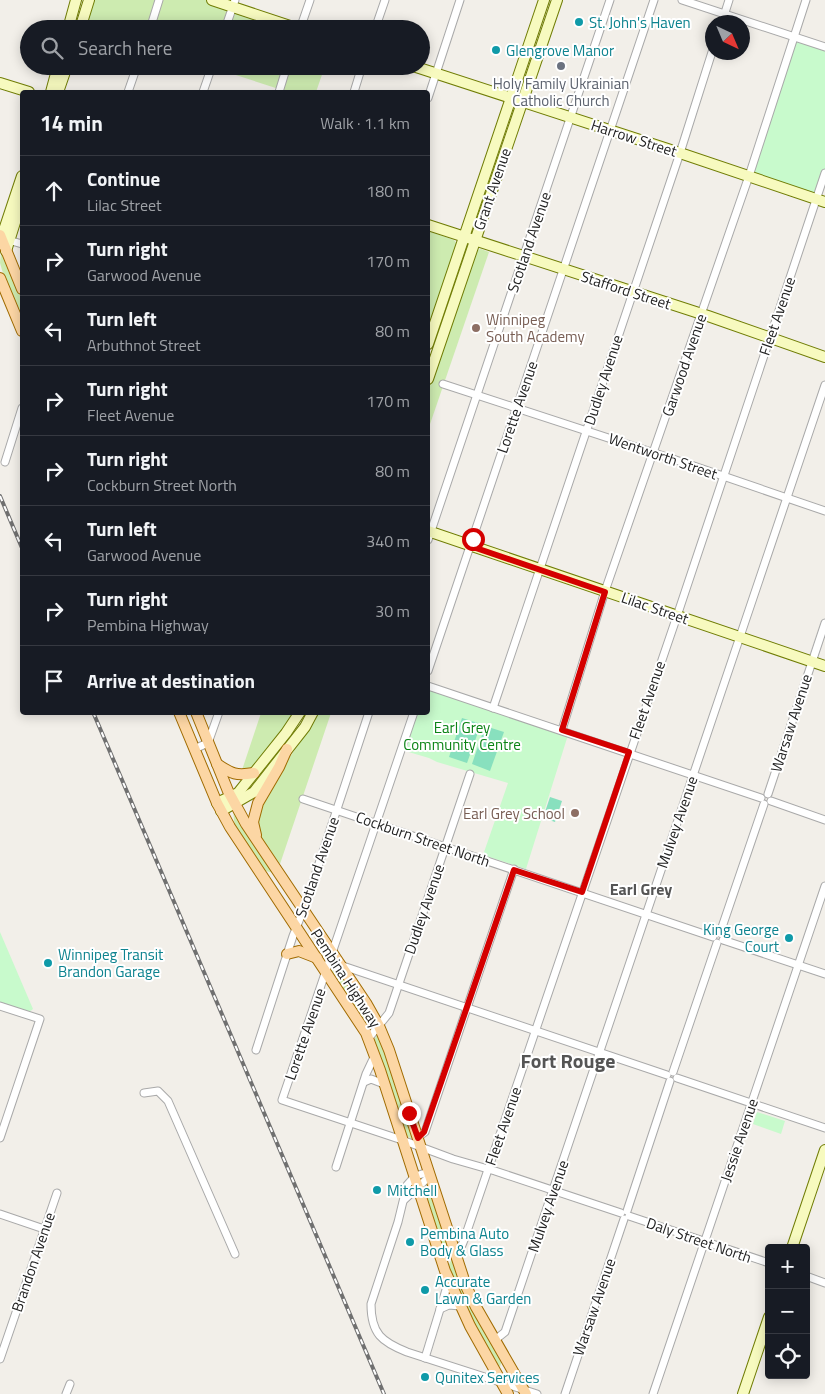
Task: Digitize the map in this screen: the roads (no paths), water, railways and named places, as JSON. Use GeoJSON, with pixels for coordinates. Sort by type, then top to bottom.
{"type":"FeatureCollection","features":[{"type":"Feature","properties":{"kind":"main road"},"geometry":{"type":"LineString","coordinates":[[70,20],[76,0]]}},
{"type":"Feature","properties":{"kind":"main road"},"geometry":{"type":"LineString","coordinates":[[83,20],[89,0]]}},
{"type":"Feature","properties":{"kind":"main road"},"geometry":{"type":"LineString","coordinates":[[212,0],[233,3],[276,20]]}},
{"type":"Feature","properties":{"kind":"main road","name":"Grant Avenue"},"geometry":{"type":"LineString","coordinates":[[430,338],[544,0]]}},
{"type":"Feature","properties":{"kind":"main road","name":"Grant Avenue"},"geometry":{"type":"LineString","coordinates":[[430,373],[557,0]]}},
{"type":"Feature","properties":{"kind":"main road","name":"Harrow Street"},"geometry":{"type":"LineString","coordinates":[[430,72],[821,200]]}},
{"type":"Feature","properties":{"kind":"main road"},"geometry":{"type":"LineString","coordinates":[[52,90],[56,75]]}},
{"type":"Feature","properties":{"kind":"main road"},"geometry":{"type":"LineString","coordinates":[[59,90],[64,75]]}},
{"type":"Feature","properties":{"kind":"main road"},"geometry":{"type":"LineString","coordinates":[[0,83],[23,90]]}},
{"type":"Feature","properties":{"kind":"main road"},"geometry":{"type":"LineString","coordinates":[[20,183],[3,240],[20,284]]}},
{"type":"Feature","properties":{"kind":"main road"},"geometry":{"type":"LineString","coordinates":[[3,240],[20,204]]}},
{"type":"Feature","properties":{"kind":"main road","name":"Stafford Street"},"geometry":{"type":"LineString","coordinates":[[430,226],[825,357]]}},
{"type":"Feature","properties":{"kind":"main road"},"geometry":{"type":"LineString","coordinates":[[0,278],[20,326]]}},
{"type":"Feature","properties":{"kind":"main road","name":"Lilac Street"},"geometry":{"type":"LineString","coordinates":[[430,535],[540,568],[605,592],[825,666]]}},
{"type":"Feature","properties":{"kind":"main road","name":"Pembina Highway"},"geometry":{"type":"LineString","coordinates":[[180,715],[219,807],[242,847],[317,958],[332,963],[366,1003],[378,1026],[389,1050],[454,1252],[471,1298],[525,1392]]}},
{"type":"Feature","properties":{"kind":"main road","name":"Pembina Highway"},"geometry":{"type":"LineString","coordinates":[[197,715],[233,799],[258,844],[303,911],[332,963],[360,1021],[375,1056],[447,1275],[460,1306],[496,1377],[508,1394]]}},
{"type":"Feature","properties":{"kind":"main road"},"geometry":{"type":"LineString","coordinates":[[233,799],[286,734],[298,715]]}},
{"type":"Feature","properties":{"kind":"main road"},"geometry":{"type":"LineString","coordinates":[[219,807],[233,799],[254,792],[305,726],[310,715]]}},
{"type":"Feature","properties":{"kind":"main road"},"geometry":{"type":"LineString","coordinates":[[258,844],[253,822],[258,803],[279,767],[287,748]]}},
{"type":"Feature","properties":{"kind":"main road"},"geometry":{"type":"LineString","coordinates":[[217,764],[229,772],[239,775],[254,773]]}},
{"type":"Feature","properties":{"kind":"main road"},"geometry":{"type":"LineString","coordinates":[[262,876],[275,877],[286,884]]}},
{"type":"Feature","properties":{"kind":"main road"},"geometry":{"type":"LineString","coordinates":[[287,954],[299,951],[317,958]]}},
{"type":"Feature","properties":{"kind":"main road"},"geometry":{"type":"LineString","coordinates":[[793,1244],[825,1150]]}},
{"type":"Feature","properties":{"kind":"main road"},"geometry":{"type":"LineString","coordinates":[[447,1275],[446,1262],[454,1252]]}},
{"type":"Feature","properties":{"kind":"main road"},"geometry":{"type":"LineString","coordinates":[[742,1394],[765,1328]]}},
{"type":"Feature","properties":{"kind":"street"},"geometry":{"type":"LineString","coordinates":[[153,20],[160,0]]}},
{"type":"Feature","properties":{"kind":"street"},"geometry":{"type":"LineString","coordinates":[[302,20],[310,0]]}},
{"type":"Feature","properties":{"kind":"street"},"geometry":{"type":"LineString","coordinates":[[378,20],[385,0]]}},
{"type":"Feature","properties":{"kind":"street"},"geometry":{"type":"LineString","coordinates":[[430,92],[460,0]]}},
{"type":"Feature","properties":{"kind":"street","name":"Scotland Avenue"},"geometry":{"type":"LineString","coordinates":[[430,528],[610,0]]}},
{"type":"Feature","properties":{"kind":"street","name":"Lorette Avenue"},"geometry":{"type":"LineString","coordinates":[[430,665],[654,0]]}},
{"type":"Feature","properties":{"kind":"street"},"geometry":{"type":"LineString","coordinates":[[682,0],[825,47]]}},
{"type":"Feature","properties":{"kind":"street"},"geometry":{"type":"LineString","coordinates":[[725,14],[729,0]]}},
{"type":"Feature","properties":{"kind":"street","name":"Garwood Avenue"},"geometry":{"type":"LineString","coordinates":[[562,730],[605,592],[702,315],[806,0]]}},
{"type":"Feature","properties":{"kind":"street"},"geometry":{"type":"LineString","coordinates":[[228,20],[233,3]]}},
{"type":"Feature","properties":{"kind":"street","name":"Dudley Avenue"},"geometry":{"type":"LineString","coordinates":[[493,708],[680,153],[709,60]]}},
{"type":"Feature","properties":{"kind":"street"},"geometry":{"type":"LineString","coordinates":[[129,90],[134,75]]}},
{"type":"Feature","properties":{"kind":"street"},"geometry":{"type":"LineString","coordinates":[[204,90],[209,75]]}},
{"type":"Feature","properties":{"kind":"street"},"geometry":{"type":"LineString","coordinates":[[280,90],[284,75]]}},
{"type":"Feature","properties":{"kind":"street"},"geometry":{"type":"LineString","coordinates":[[355,90],[359,75]]}},
{"type":"Feature","properties":{"kind":"street","name":"Fleet Avenue"},"geometry":{"type":"LineString","coordinates":[[454,1252],[462,1245],[536,1031],[770,338],[821,200],[825,173]]}},
{"type":"Feature","properties":{"kind":"street"},"geometry":{"type":"LineString","coordinates":[[3,240],[20,244]]}},
{"type":"Feature","properties":{"kind":"street","name":"Wentworth Street"},"geometry":{"type":"LineString","coordinates":[[443,384],[825,511]]}},
{"type":"Feature","properties":{"kind":"street","name":"Mulvey Avenue"},"geometry":{"type":"LineString","coordinates":[[495,1340],[505,1332],[825,385]]}},
{"type":"Feature","properties":{"kind":"street"},"geometry":{"type":"LineString","coordinates":[[5,462],[20,414]]}},
{"type":"Feature","properties":{"kind":"street","name":"Warsaw Avenue"},"geometry":{"type":"LineString","coordinates":[[564,1394],[825,623]]}},
{"type":"Feature","properties":{"kind":"street"},"geometry":{"type":"LineString","coordinates":[[430,687],[629,752],[825,820]]}},
{"type":"Feature","properties":{"kind":"street"},"geometry":{"type":"LineString","coordinates":[[194,749],[208,743],[219,715]]}},
{"type":"Feature","properties":{"kind":"street","name":"Scotland Avenue"},"geometry":{"type":"LineString","coordinates":[[256,1050],[369,715]]}},
{"type":"Feature","properties":{"kind":"street","name":"Lorette Avenue"},"geometry":{"type":"LineString","coordinates":[[282,1100],[332,963],[413,715]]}},
{"type":"Feature","properties":{"kind":"street","name":"Dudley Avenue"},"geometry":{"type":"LineString","coordinates":[[368,1039],[389,1013],[470,774]]}},
{"type":"Feature","properties":{"kind":"street","name":"Cockburn Street North"},"geometry":{"type":"LineString","coordinates":[[303,799],[825,974]]}},
{"type":"Feature","properties":{"kind":"street"},"geometry":{"type":"LineString","coordinates":[[419,1143],[514,870]]}},
{"type":"Feature","properties":{"kind":"street","name":"Jessie Avenue"},"geometry":{"type":"LineString","coordinates":[[653,1394],[825,886]]}},
{"type":"Feature","properties":{"kind":"street"},"geometry":{"type":"LineString","coordinates":[[332,963],[825,1128]]}},
{"type":"Feature","properties":{"kind":"street"},"geometry":{"type":"LineString","coordinates":[[0,1006],[40,1019],[0,1138]]}},
{"type":"Feature","properties":{"kind":"street"},"geometry":{"type":"LineString","coordinates":[[336,1167],[364,1082],[375,1056]]}},
{"type":"Feature","properties":{"kind":"street"},"geometry":{"type":"LineString","coordinates":[[364,1082],[371,1079],[384,1084]]}},
{"type":"Feature","properties":{"kind":"street"},"geometry":{"type":"LineString","coordinates":[[144,1092],[158,1091],[168,1101],[235,1254]]}},
{"type":"Feature","properties":{"kind":"street","name":"Daly Street North"},"geometry":{"type":"LineString","coordinates":[[282,1100],[402,1140],[419,1143],[488,1170],[765,1262]]}},
{"type":"Feature","properties":{"kind":"street"},"geometry":{"type":"LineString","coordinates":[[429,1174],[414,1176],[407,1185],[371,1304],[378,1335],[385,1342],[425,1358],[496,1377],[525,1392],[537,1394]]}},
{"type":"Feature","properties":{"kind":"street"},"geometry":{"type":"LineString","coordinates":[[404,1200],[429,1174]]}},
{"type":"Feature","properties":{"kind":"street","name":"Brandon Avenue"},"geometry":{"type":"LineString","coordinates":[[0,1359],[57,1193]]}},
{"type":"Feature","properties":{"kind":"street"},"geometry":{"type":"LineString","coordinates":[[0,1214],[44,1229]]}},
{"type":"Feature","properties":{"kind":"street"},"geometry":{"type":"LineString","coordinates":[[425,1358],[440,1309],[447,1275]]}},
{"type":"Feature","properties":{"kind":"street"},"geometry":{"type":"LineString","coordinates":[[810,1277],[825,1283]]}},
{"type":"Feature","properties":{"kind":"street"},"geometry":{"type":"LineString","coordinates":[[440,1309],[447,1305],[460,1306]]}},
{"type":"Feature","properties":{"kind":"street"},"geometry":{"type":"LineString","coordinates":[[496,1377],[508,1363]]}},
{"type":"Feature","properties":{"kind":"street"},"geometry":{"type":"LineString","coordinates":[[66,1394],[70,1384]]}},
{"type":"Feature","properties":{"kind":"railway"},"geometry":{"type":"LineString","coordinates":[[0,496],[20,543]]}},
{"type":"Feature","properties":{"kind":"railway"},"geometry":{"type":"LineString","coordinates":[[94,715],[384,1394]]}},
{"type":"Feature","properties":{"kind":"place","name":"St. John's Haven"},"geometry":{"type":"Point","coordinates":[579,22]}},
{"type":"Feature","properties":{"kind":"place","name":"Glengrove Manor"},"geometry":{"type":"Point","coordinates":[496,50]}},
{"type":"Feature","properties":{"kind":"place","name":"Holy Family Ukrainian Catholic Church"},"geometry":{"type":"Point","coordinates":[561,66]}},
{"type":"Feature","properties":{"kind":"place","name":"Winnipeg South Academy"},"geometry":{"type":"Point","coordinates":[476,328]}},
{"type":"Feature","properties":{"kind":"place","name":"Earl Grey School"},"geometry":{"type":"Point","coordinates":[575,813]}},
{"type":"Feature","properties":{"kind":"place","name":"King George Court"},"geometry":{"type":"Point","coordinates":[789,938]}},
{"type":"Feature","properties":{"kind":"place","name":"Winnipeg Transit Brandon Garage"},"geometry":{"type":"Point","coordinates":[48,963]}},
{"type":"Feature","properties":{"kind":"place","name":"Mitchell"},"geometry":{"type":"Point","coordinates":[377,1190]}},
{"type":"Feature","properties":{"kind":"place","name":"Pembina Auto Body & Glass"},"geometry":{"type":"Point","coordinates":[410,1242]}},
{"type":"Feature","properties":{"kind":"place","name":"Accurate Lawn & Garden"},"geometry":{"type":"Point","coordinates":[425,1290]}},
{"type":"Feature","properties":{"kind":"place","name":"Qunitex Services"},"geometry":{"type":"Point","coordinates":[425,1377]}},
{"type":"Feature","properties":{"kind":"district","name":"Earl Grey"},"geometry":{"type":"Point","coordinates":[641,889]}},
{"type":"Feature","properties":{"kind":"district","name":"Fort Rouge"},"geometry":{"type":"Point","coordinates":[568,1060]}},
{"type":"Feature","properties":{"kind":"park label","name":"Earl Grey Community Centre"},"geometry":{"type":"Point","coordinates":[462,736]}}]}
